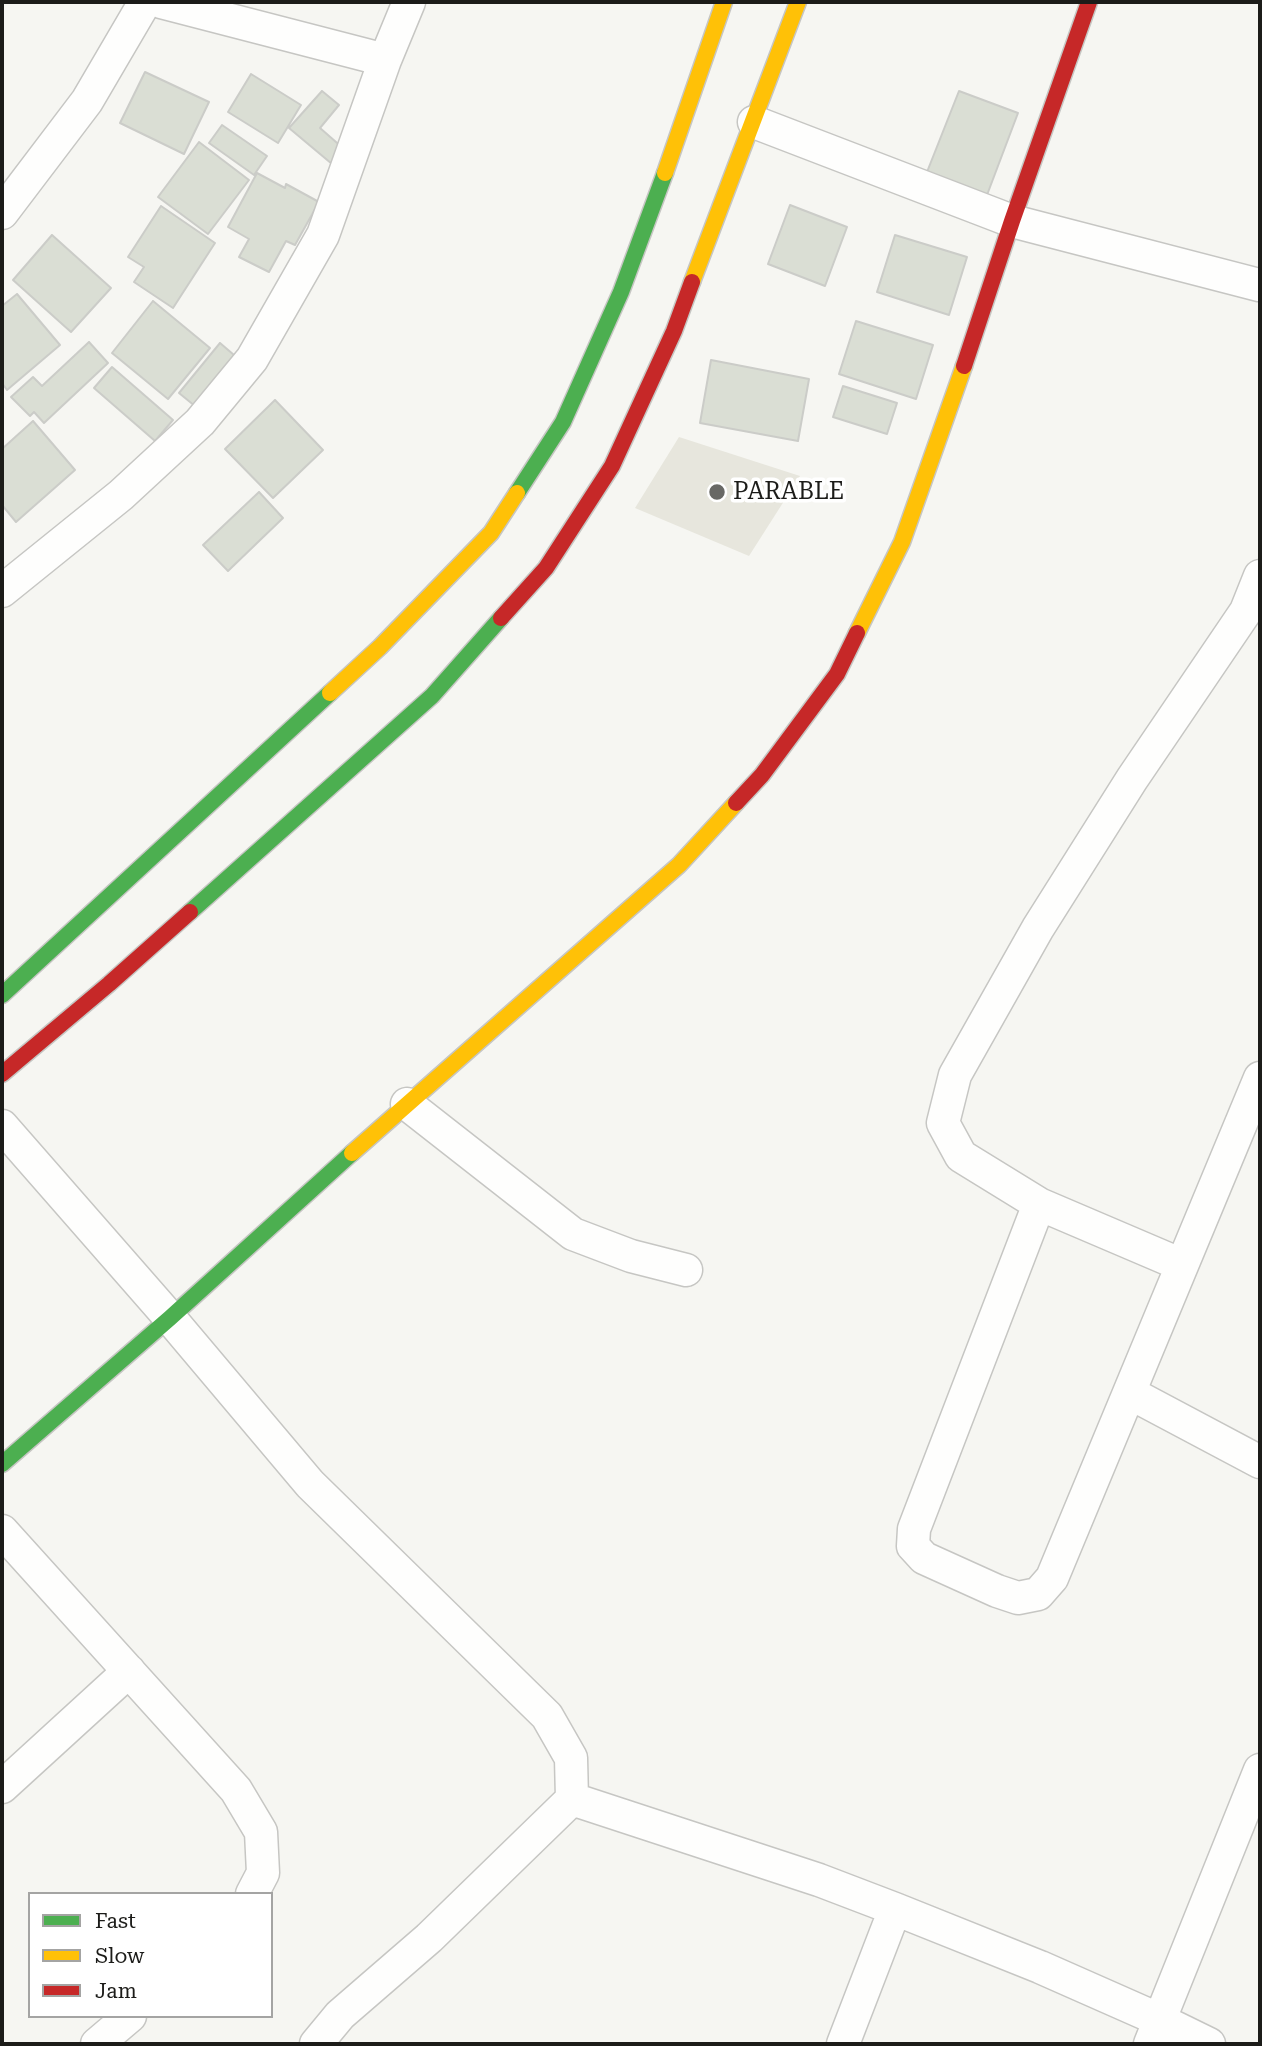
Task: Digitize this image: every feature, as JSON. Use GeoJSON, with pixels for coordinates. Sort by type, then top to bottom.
{"type":"FeatureCollection","features":[{"type":"Feature","properties":{"kind":"street"},"geometry":{"type":"LineString","coordinates":[[2,213],[87,102],[145,2]]}},
{"type":"Feature","properties":{"kind":"street"},"geometry":{"type":"LineString","coordinates":[[161,2],[385,60]]}},
{"type":"Feature","properties":{"kind":"street"},"geometry":{"type":"LineString","coordinates":[[2,592],[121,495],[190,431],[252,359],[323,236],[385,60],[409,2]]}},
{"type":"Feature","properties":{"kind":"street"},"geometry":{"type":"LineString","coordinates":[[2,995],[380,647],[491,533],[563,422],[621,292],[687,114],[724,2]]}},
{"type":"Feature","properties":{"kind":"street"},"geometry":{"type":"LineString","coordinates":[[2,1074],[119,976],[432,696],[546,568],[612,466],[674,331],[798,2]]}},
{"type":"Feature","properties":{"kind":"street"},"geometry":{"type":"LineString","coordinates":[[2,1464],[679,865],[762,775],[837,674],[902,542],[1089,2]]}},
{"type":"Feature","properties":{"kind":"street"},"geometry":{"type":"LineString","coordinates":[[754,122],[1012,221],[1260,285]]}},
{"type":"Feature","properties":{"kind":"street"},"geometry":{"type":"LineString","coordinates":[[1182,1265],[1039,1204],[961,1156],[943,1123],[955,1075],[1038,928],[1132,779],[1246,611],[1260,576]]}},
{"type":"Feature","properties":{"kind":"street"},"geometry":{"type":"LineString","coordinates":[[1039,1204],[914,1529],[912,1546],[924,1558],[1018,1598],[1038,1594],[1052,1578],[1260,1078]]}},
{"type":"Feature","properties":{"kind":"street"},"geometry":{"type":"LineString","coordinates":[[407,1104],[573,1234],[631,1256],[685,1270]]}},
{"type":"Feature","properties":{"kind":"street"},"geometry":{"type":"LineString","coordinates":[[2,1126],[170,1318],[310,1484],[547,1716],[570,1758],[572,1799],[429,1938],[341,2015],[316,2044]]}},
{"type":"Feature","properties":{"kind":"street"},"geometry":{"type":"LineString","coordinates":[[1130,1392],[1260,1462]]}},
{"type":"Feature","properties":{"kind":"street"},"geometry":{"type":"LineString","coordinates":[[2,1531],[236,1790],[261,1832],[263,1872],[253,1892]]}},
{"type":"Feature","properties":{"kind":"street"},"geometry":{"type":"LineString","coordinates":[[2,1787],[129,1671]]}},
{"type":"Feature","properties":{"kind":"street"},"geometry":{"type":"LineString","coordinates":[[1155,2032],[1260,1770]]}},
{"type":"Feature","properties":{"kind":"street"},"geometry":{"type":"LineString","coordinates":[[572,1799],[819,1880],[895,1909],[1155,2032],[1209,2044]]}},
{"type":"Feature","properties":{"kind":"street"},"geometry":{"type":"LineString","coordinates":[[843,2044],[895,1909]]}},
{"type":"Feature","properties":{"kind":"street"},"geometry":{"type":"LineString","coordinates":[[97,2044],[128,2018]]}},
{"type":"Feature","properties":{"kind":"shaded area","name":"PARABLE"},"geometry":{"type":"Polygon","coordinates":[[[679,437],[800,476],[749,556],[635,508],[679,437]]]}},
{"type":"Feature","properties":{"kind":"building"},"geometry":{"type":"Polygon","coordinates":[[[145,72],[209,102],[184,154],[120,123],[145,72]]]}},
{"type":"Feature","properties":{"kind":"building"},"geometry":{"type":"Polygon","coordinates":[[[251,74],[301,105],[278,143],[228,112],[251,74]]]}},
{"type":"Feature","properties":{"kind":"building"},"geometry":{"type":"Polygon","coordinates":[[[322,91],[339,105],[320,128],[344,149],[332,164],[289,128],[322,91]]]}},
{"type":"Feature","properties":{"kind":"building"},"geometry":{"type":"Polygon","coordinates":[[[959,91],[1018,113],[987,195],[927,172],[959,91]]]}},
{"type":"Feature","properties":{"kind":"building"},"geometry":{"type":"Polygon","coordinates":[[[222,125],[267,156],[254,175],[209,143],[222,125]]]}},
{"type":"Feature","properties":{"kind":"building"},"geometry":{"type":"Polygon","coordinates":[[[199,142],[249,180],[208,234],[158,197],[199,142]]]}},
{"type":"Feature","properties":{"kind":"building"},"geometry":{"type":"Polygon","coordinates":[[[257,173],[285,188],[286,184],[319,202],[295,245],[286,241],[269,272],[239,257],[249,239],[228,227],[257,173]]]}},
{"type":"Feature","properties":{"kind":"building"},"geometry":{"type":"Polygon","coordinates":[[[790,205],[847,227],[825,286],[768,264],[790,205]]]}},
{"type":"Feature","properties":{"kind":"building"},"geometry":{"type":"Polygon","coordinates":[[[161,206],[215,243],[173,308],[134,282],[144,267],[128,257],[161,206]]]}},
{"type":"Feature","properties":{"kind":"building"},"geometry":{"type":"Polygon","coordinates":[[[52,235],[111,288],[71,332],[13,280],[52,235]]]}},
{"type":"Feature","properties":{"kind":"building"},"geometry":{"type":"Polygon","coordinates":[[[895,235],[967,257],[949,315],[877,292],[895,235]]]}},
{"type":"Feature","properties":{"kind":"building"},"geometry":{"type":"Polygon","coordinates":[[[17,294],[60,345],[7,390],[2,383],[2,306],[17,294]]]}},
{"type":"Feature","properties":{"kind":"building"},"geometry":{"type":"Polygon","coordinates":[[[153,301],[210,348],[168,399],[112,353],[153,301]]]}},
{"type":"Feature","properties":{"kind":"building"},"geometry":{"type":"Polygon","coordinates":[[[856,321],[933,345],[916,399],[839,374],[856,321]]]}},
{"type":"Feature","properties":{"kind":"building"},"geometry":{"type":"Polygon","coordinates":[[[89,342],[108,363],[44,423],[34,412],[30,416],[11,397],[33,377],[42,386],[89,342]]]}},
{"type":"Feature","properties":{"kind":"building"},"geometry":{"type":"Polygon","coordinates":[[[220,343],[241,361],[201,411],[179,393],[220,343]]]}},
{"type":"Feature","properties":{"kind":"building"},"geometry":{"type":"Polygon","coordinates":[[[711,360],[809,379],[798,441],[700,423],[711,360]]]}},
{"type":"Feature","properties":{"kind":"building"},"geometry":{"type":"Polygon","coordinates":[[[112,367],[173,420],[155,441],[94,388],[112,367]]]}},
{"type":"Feature","properties":{"kind":"building"},"geometry":{"type":"Polygon","coordinates":[[[843,386],[897,403],[887,434],[833,417],[843,386]]]}},
{"type":"Feature","properties":{"kind":"building"},"geometry":{"type":"Polygon","coordinates":[[[275,400],[323,450],[273,498],[225,449],[275,400]]]}},
{"type":"Feature","properties":{"kind":"building"},"geometry":{"type":"Polygon","coordinates":[[[33,421],[75,470],[16,522],[2,505],[2,449],[33,421]]]}},
{"type":"Feature","properties":{"kind":"building"},"geometry":{"type":"Polygon","coordinates":[[[259,492],[283,518],[228,571],[203,545],[259,492]]]}},
{"type":"Feature","properties":{"kind":"traffic: fast"},"geometry":{"type":"LineString","coordinates":[[517,493],[563,422],[621,292],[665,173]]}},
{"type":"Feature","properties":{"kind":"traffic: fast"},"geometry":{"type":"LineString","coordinates":[[190,912],[432,696],[501,618]]}},
{"type":"Feature","properties":{"kind":"traffic: fast"},"geometry":{"type":"LineString","coordinates":[[2,995],[330,693]]}},
{"type":"Feature","properties":{"kind":"traffic: fast"},"geometry":{"type":"LineString","coordinates":[[2,1464],[170,1318],[352,1153]]}},
{"type":"Feature","properties":{"kind":"traffic: slow"},"geometry":{"type":"LineString","coordinates":[[665,173],[724,2]]}},
{"type":"Feature","properties":{"kind":"traffic: slow"},"geometry":{"type":"LineString","coordinates":[[692,282],[798,2]]}},
{"type":"Feature","properties":{"kind":"traffic: slow"},"geometry":{"type":"LineString","coordinates":[[857,633],[902,542],[964,366]]}},
{"type":"Feature","properties":{"kind":"traffic: slow"},"geometry":{"type":"LineString","coordinates":[[330,693],[380,647],[491,533],[517,493]]}},
{"type":"Feature","properties":{"kind":"traffic: slow"},"geometry":{"type":"LineString","coordinates":[[352,1153],[679,865],[736,803]]}},
{"type":"Feature","properties":{"kind":"traffic: jam"},"geometry":{"type":"LineString","coordinates":[[964,366],[1089,2]]}},
{"type":"Feature","properties":{"kind":"traffic: jam"},"geometry":{"type":"LineString","coordinates":[[501,618],[546,568],[612,466],[674,331],[692,282]]}},
{"type":"Feature","properties":{"kind":"traffic: jam"},"geometry":{"type":"LineString","coordinates":[[736,803],[762,775],[837,674],[857,633]]}},
{"type":"Feature","properties":{"kind":"traffic: jam"},"geometry":{"type":"LineString","coordinates":[[2,1074],[190,912]]}},
{"type":"Feature","properties":{"kind":"place","name":"PARABLE"},"geometry":{"type":"Point","coordinates":[717,492]}}]}
